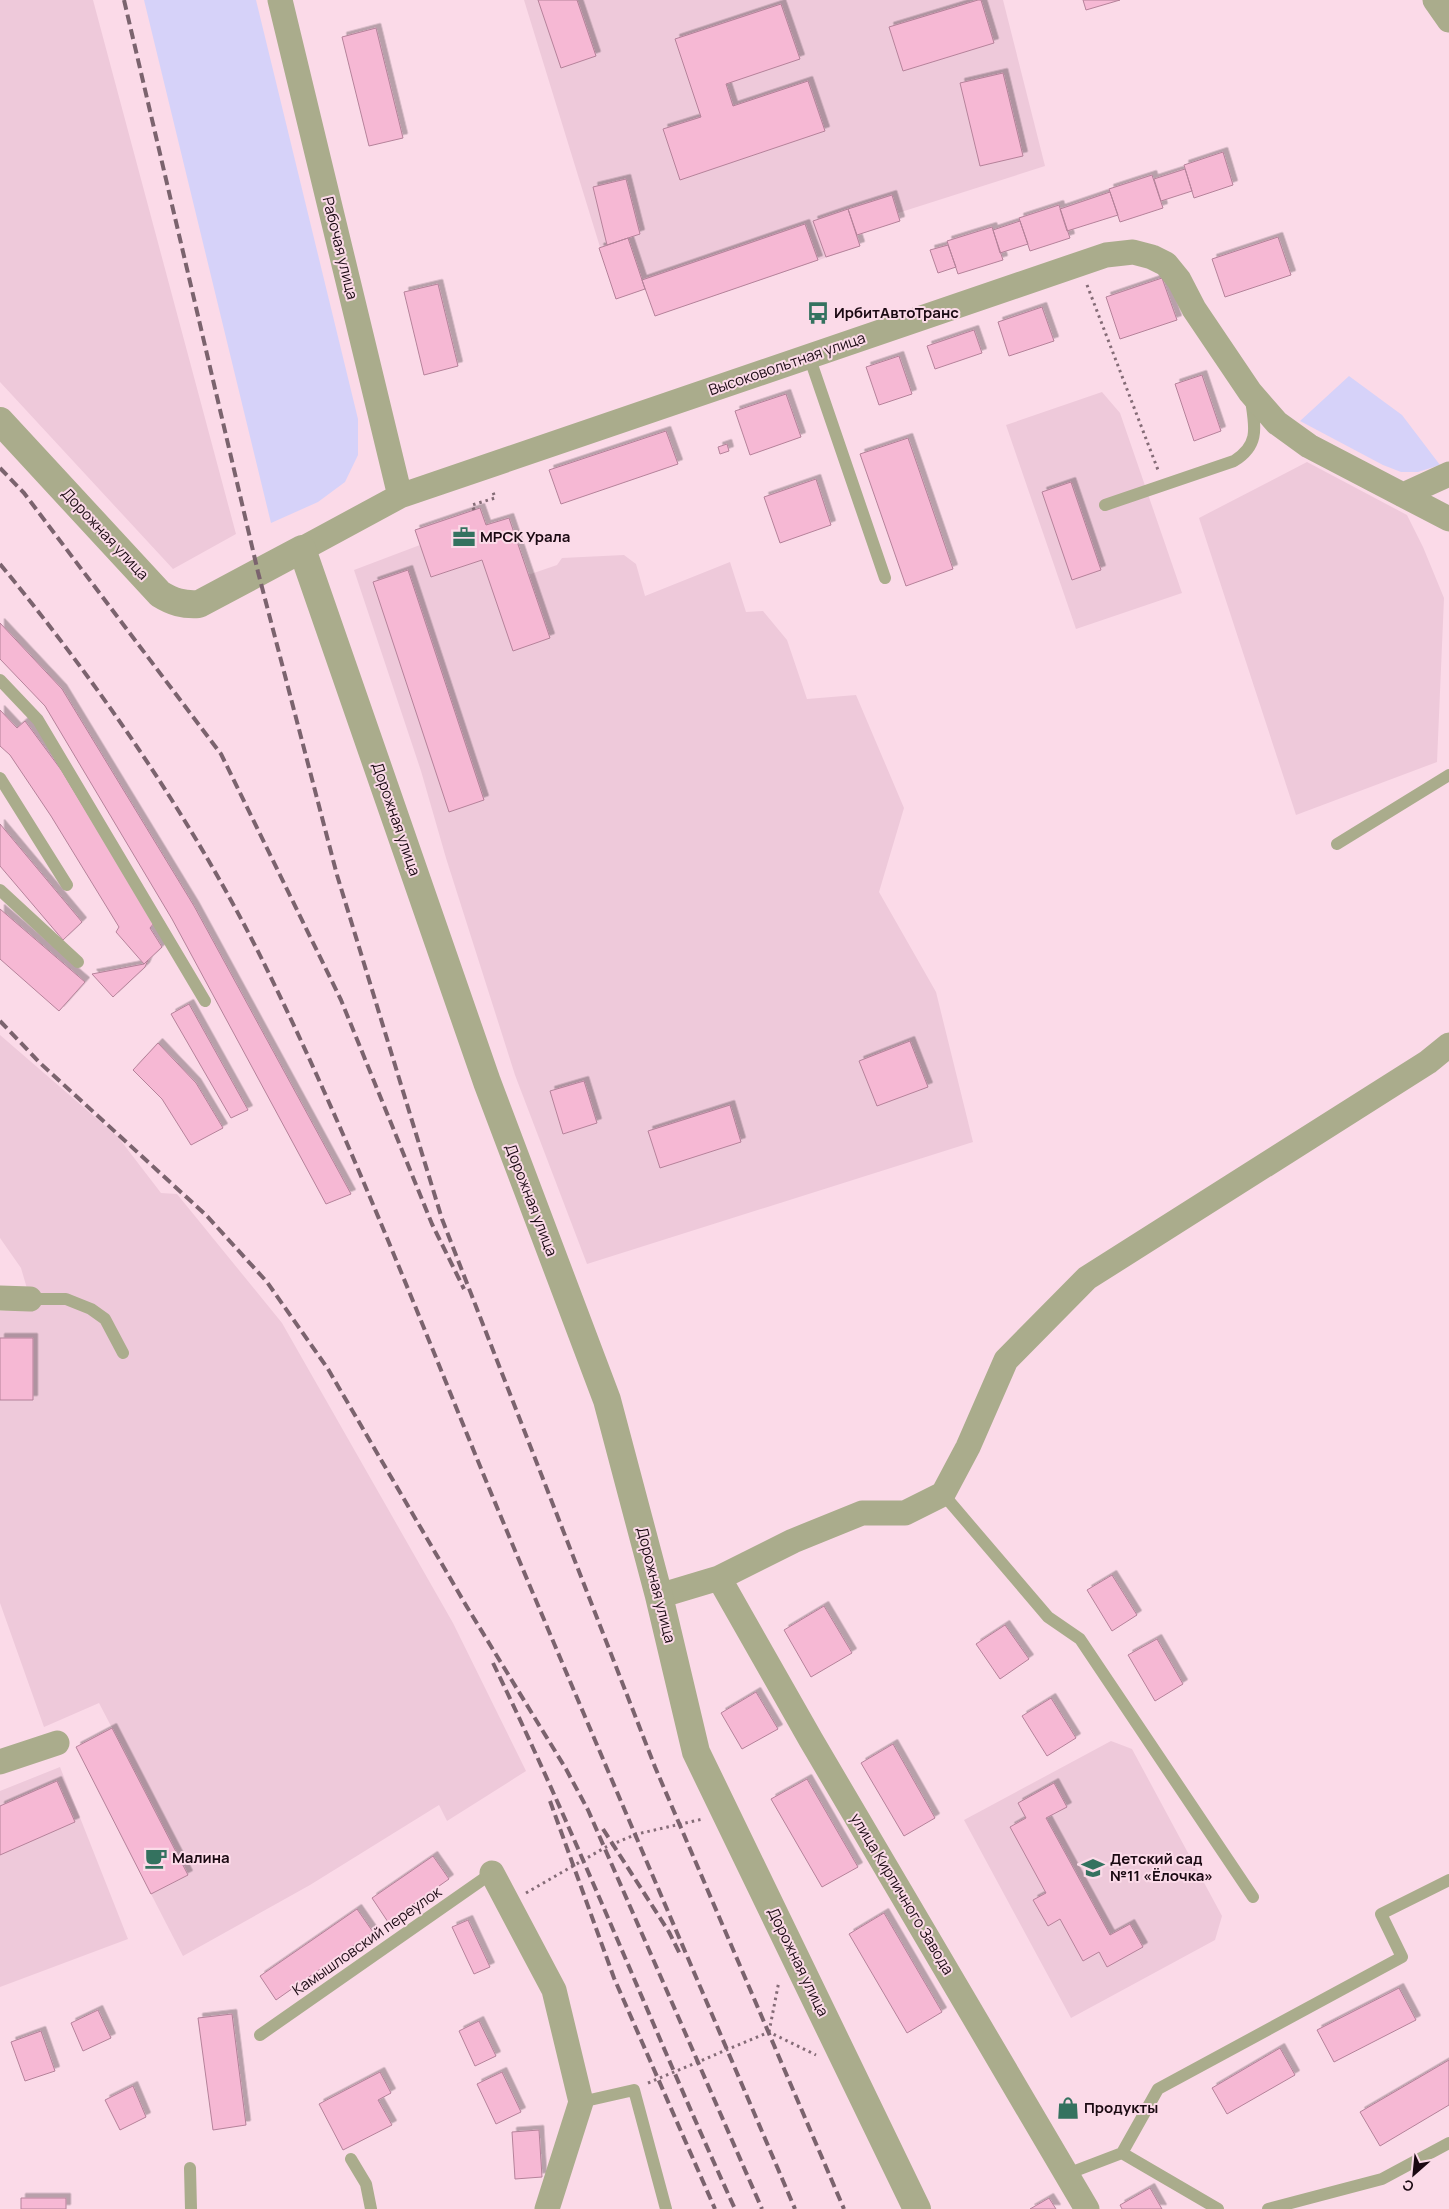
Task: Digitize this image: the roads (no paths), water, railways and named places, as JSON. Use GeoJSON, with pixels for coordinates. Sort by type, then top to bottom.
{"type":"FeatureCollection","features":[{"type":"Feature","properties":{"kind":"street","name":"Рабочая улица"},"geometry":{"type":"LineString","coordinates":[[280,0],[400,496]]}},
{"type":"Feature","properties":{"kind":"street"},"geometry":{"type":"LineString","coordinates":[[1435,0],[1449,20]]}},
{"type":"Feature","properties":{"kind":"street","name":"Высоковольтная улица"},"geometry":{"type":"LineString","coordinates":[[302,549],[400,496],[1106,255],[1133,252],[1152,257],[1166,264],[1179,280],[1194,309],[1250,392],[1277,424],[1309,446],[1449,519]]}},
{"type":"Feature","properties":{"kind":"street","name":"Дорожная улица"},"geometry":{"type":"LineString","coordinates":[[0,421],[160,594],[172,601],[185,605],[199,604],[302,549],[487,1082],[607,1400],[659,1596],[696,1752],[917,2209]]}},
{"type":"Feature","properties":{"kind":"street"},"geometry":{"type":"LineString","coordinates":[[1403,495],[1449,474]]}},
{"type":"Feature","properties":{"kind":"street"},"geometry":{"type":"LineString","coordinates":[[659,1596],[719,1578],[793,1541],[862,1513],[905,1513],[943,1494],[968,1447],[1006,1360],[1087,1278],[1428,1062],[1449,1045]]}},
{"type":"Feature","properties":{"kind":"street"},"geometry":{"type":"LineString","coordinates":[[0,1298],[30,1299]]}},
{"type":"Feature","properties":{"kind":"street","name":"улица Кирпичного Завода"},"geometry":{"type":"LineString","coordinates":[[719,1578],[811,1740],[1088,2209]]}},
{"type":"Feature","properties":{"kind":"street"},"geometry":{"type":"LineString","coordinates":[[0,1762],[57,1743]]}},
{"type":"Feature","properties":{"kind":"street"},"geometry":{"type":"LineString","coordinates":[[492,1874],[554,1990],[581,2102],[547,2209]]}},
{"type":"Feature","properties":{"kind":"lane"},"geometry":{"type":"LineString","coordinates":[[809,356],[884,578]]}},
{"type":"Feature","properties":{"kind":"lane"},"geometry":{"type":"LineString","coordinates":[[1105,505],[1234,462],[1247,453],[1254,438],[1255,424],[1250,392]]}},
{"type":"Feature","properties":{"kind":"lane"},"geometry":{"type":"LineString","coordinates":[[0,680],[38,720],[205,1001]]}},
{"type":"Feature","properties":{"kind":"lane"},"geometry":{"type":"LineString","coordinates":[[1337,844],[1449,775]]}},
{"type":"Feature","properties":{"kind":"lane"},"geometry":{"type":"LineString","coordinates":[[0,778],[67,885]]}},
{"type":"Feature","properties":{"kind":"lane"},"geometry":{"type":"LineString","coordinates":[[0,890],[78,962]]}},
{"type":"Feature","properties":{"kind":"lane"},"geometry":{"type":"LineString","coordinates":[[30,1299],[66,1299],[90,1309],[105,1319],[123,1353]]}},
{"type":"Feature","properties":{"kind":"lane"},"geometry":{"type":"LineString","coordinates":[[943,1494],[1048,1617],[1080,1639],[1253,1897]]}},
{"type":"Feature","properties":{"kind":"lane","name":"Камышловский переулок"},"geometry":{"type":"LineString","coordinates":[[260,2035],[492,1874]]}},
{"type":"Feature","properties":{"kind":"lane"},"geometry":{"type":"LineString","coordinates":[[1067,2174],[1122,2153],[1158,2089],[1402,1957],[1381,1914],[1449,1880]]}},
{"type":"Feature","properties":{"kind":"lane"},"geometry":{"type":"LineString","coordinates":[[581,2102],[634,2090],[666,2209]]}},
{"type":"Feature","properties":{"kind":"lane"},"geometry":{"type":"LineString","coordinates":[[1268,2209],[1382,2179],[1449,2143]]}},
{"type":"Feature","properties":{"kind":"lane"},"geometry":{"type":"LineString","coordinates":[[1122,2153],[1218,2209]]}},
{"type":"Feature","properties":{"kind":"lane"},"geometry":{"type":"LineString","coordinates":[[351,2159],[366,2184],[371,2209]]}},
{"type":"Feature","properties":{"kind":"lane"},"geometry":{"type":"LineString","coordinates":[[190,2168],[191,2209]]}},
{"type":"Feature","properties":{"kind":"railway"},"geometry":{"type":"LineString","coordinates":[[124,0],[258,572],[337,875],[442,1219],[655,1767],[844,2209]]}},
{"type":"Feature","properties":{"kind":"railway"},"geometry":{"type":"LineString","coordinates":[[0,468],[24,493],[221,754],[341,1000],[432,1224],[464,1289]]}},
{"type":"Feature","properties":{"kind":"railway"},"geometry":{"type":"LineString","coordinates":[[0,564],[78,664],[151,767],[217,875],[248,931],[276,988],[360,1174],[489,1488],[795,2209]]}},
{"type":"Feature","properties":{"kind":"railway"},"geometry":{"type":"LineString","coordinates":[[0,1021],[40,1063],[206,1215],[267,1282],[328,1369],[467,1607],[566,1769],[588,1810],[762,2209]]}},
{"type":"Feature","properties":{"kind":"railway"},"geometry":{"type":"LineString","coordinates":[[493,1663],[556,1798],[735,2209]]}},
{"type":"Feature","properties":{"kind":"railway"},"geometry":{"type":"LineString","coordinates":[[550,1801],[614,1978],[715,2209]]}},
{"type":"Feature","properties":{"kind":"railway"},"geometry":{"type":"LineString","coordinates":[[603,1829],[669,1932],[681,1956]]}},
{"type":"Feature","properties":{"kind":"place","name":"ИрбитАвтоТранс"},"geometry":{"type":"Point","coordinates":[818,313]}},
{"type":"Feature","properties":{"kind":"place","name":"МРСК Урала"},"geometry":{"type":"Point","coordinates":[464,537]}},
{"type":"Feature","properties":{"kind":"place","name":"Малина"},"geometry":{"type":"Point","coordinates":[156,1858]}},
{"type":"Feature","properties":{"kind":"place","name":"Детский сад №11 «Ёлочка»"},"geometry":{"type":"Point","coordinates":[1093,1868]}},
{"type":"Feature","properties":{"kind":"place","name":"Продукты"},"geometry":{"type":"Point","coordinates":[1068,2108]}}]}
